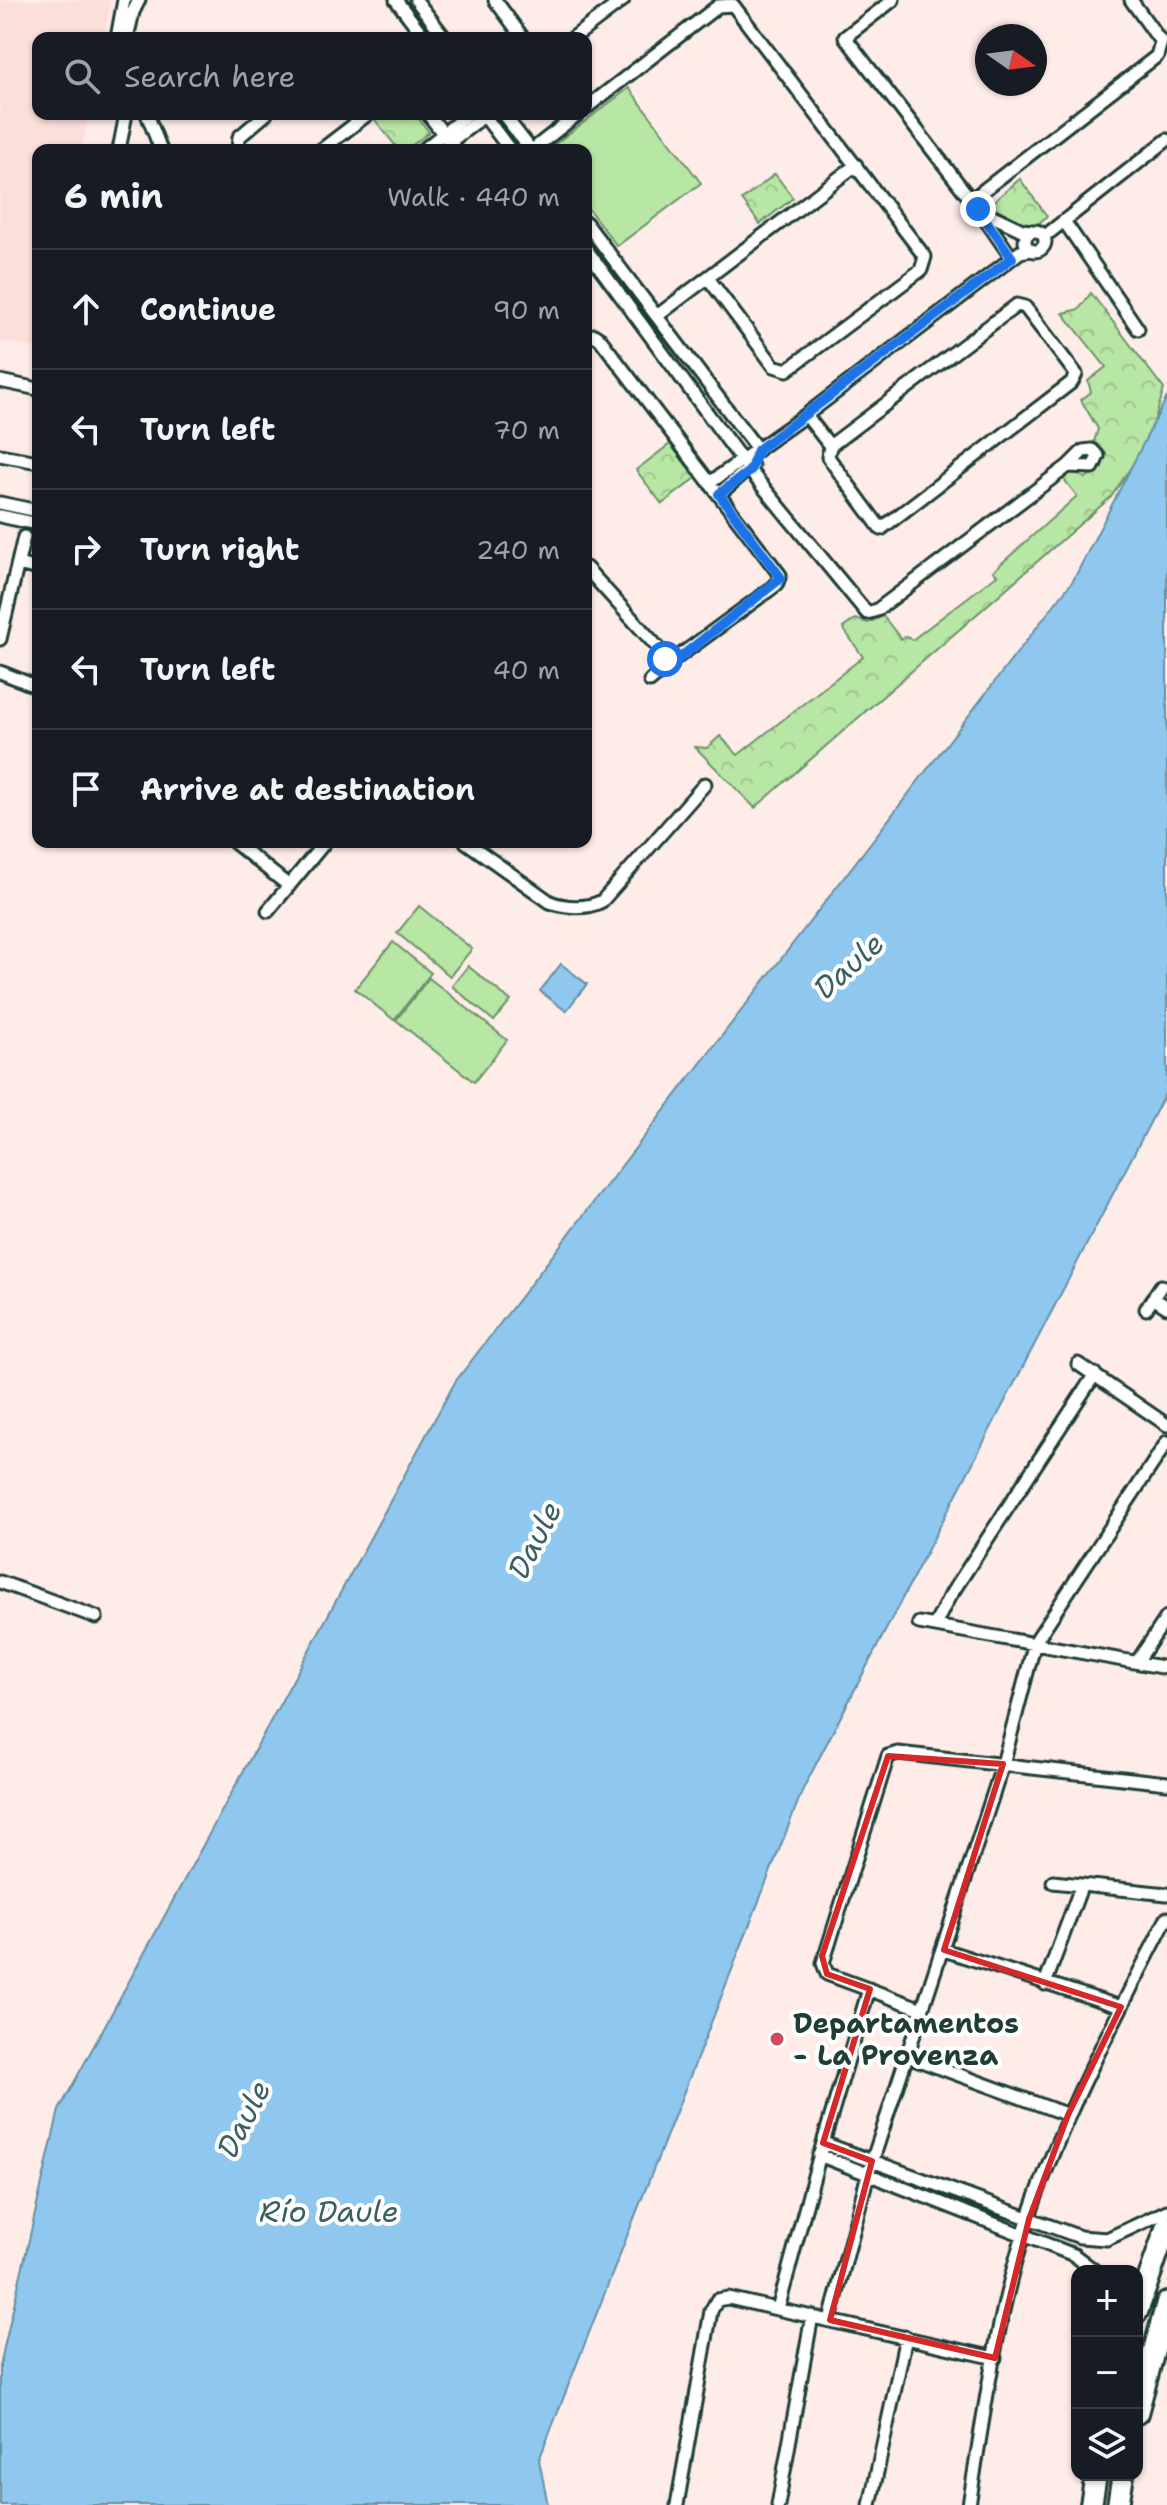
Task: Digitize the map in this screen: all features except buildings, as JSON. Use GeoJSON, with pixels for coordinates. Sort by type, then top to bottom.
{"type":"FeatureCollection","features":[{"type":"Feature","properties":{"kind":"highway"},"geometry":{"type":"LineString","coordinates":[[1143,2295],[1167,2226]]}},
{"type":"Feature","properties":{"kind":"highway"},"geometry":{"type":"LineString","coordinates":[[1138,2409],[1167,2303]]}},
{"type":"Feature","properties":{"kind":"highway"},"geometry":{"type":"LineString","coordinates":[[1091,2505],[1095,2481]]}},
{"type":"Feature","properties":{"kind":"highway"},"geometry":{"type":"LineString","coordinates":[[1118,2505],[1122,2481]]}},
{"type":"Feature","properties":{"kind":"street"},"geometry":{"type":"LineString","coordinates":[[118,32],[124,0]]}},
{"type":"Feature","properties":{"kind":"street"},"geometry":{"type":"LineString","coordinates":[[129,32],[139,0]]}},
{"type":"Feature","properties":{"kind":"street"},"geometry":{"type":"LineString","coordinates":[[396,0],[420,32]]}},
{"type":"Feature","properties":{"kind":"street"},"geometry":{"type":"LineString","coordinates":[[416,0],[440,32]]}},
{"type":"Feature","properties":{"kind":"street"},"geometry":{"type":"LineString","coordinates":[[495,0],[519,32]]}},
{"type":"Feature","properties":{"kind":"street"},"geometry":{"type":"LineString","coordinates":[[581,32],[623,0]]}},
{"type":"Feature","properties":{"kind":"street"},"geometry":{"type":"LineString","coordinates":[[893,0],[845,37],[975,204],[1032,242]]}},
{"type":"Feature","properties":{"kind":"street"},"geometry":{"type":"LineString","coordinates":[[975,204],[1157,56],[1161,42],[1131,0]]}},
{"type":"Feature","properties":{"kind":"street"},"geometry":{"type":"LineString","coordinates":[[592,103],[718,6],[728,4],[736,8],[923,252],[926,262],[921,270],[792,369],[774,366],[708,278]]}},
{"type":"Feature","properties":{"kind":"street"},"geometry":{"type":"LineString","coordinates":[[120,144],[125,120]]}},
{"type":"Feature","properties":{"kind":"street"},"geometry":{"type":"LineString","coordinates":[[149,120],[159,144]]}},
{"type":"Feature","properties":{"kind":"street"},"geometry":{"type":"LineString","coordinates":[[238,144],[239,137],[259,120]]}},
{"type":"Feature","properties":{"kind":"street"},"geometry":{"type":"LineString","coordinates":[[329,144],[360,120]]}},
{"type":"Feature","properties":{"kind":"street"},"geometry":{"type":"LineString","coordinates":[[433,120],[450,142]]}},
{"type":"Feature","properties":{"kind":"street"},"geometry":{"type":"LineString","coordinates":[[450,142],[464,120]]}},
{"type":"Feature","properties":{"kind":"street"},"geometry":{"type":"LineString","coordinates":[[450,142],[478,120]]}},
{"type":"Feature","properties":{"kind":"street"},"geometry":{"type":"LineString","coordinates":[[488,120],[506,144]]}},
{"type":"Feature","properties":{"kind":"street"},"geometry":{"type":"LineString","coordinates":[[508,120],[526,144]]}},
{"type":"Feature","properties":{"kind":"street"},"geometry":{"type":"LineString","coordinates":[[539,144],[570,120]]}},
{"type":"Feature","properties":{"kind":"street"},"geometry":{"type":"LineString","coordinates":[[719,494],[758,450],[1167,140]]}},
{"type":"Feature","properties":{"kind":"street"},"geometry":{"type":"LineString","coordinates":[[657,316],[856,165]]}},
{"type":"Feature","properties":{"kind":"street"},"geometry":{"type":"LineString","coordinates":[[975,204],[1022,230],[1032,242]]}},
{"type":"Feature","properties":{"kind":"street"},"geometry":{"type":"LineString","coordinates":[[1064,221],[1138,329]]}},
{"type":"Feature","properties":{"kind":"street"},"geometry":{"type":"LineString","coordinates":[[592,231],[758,450]]}},
{"type":"Feature","properties":{"kind":"street"},"geometry":{"type":"LineString","coordinates":[[592,257],[747,466],[857,604],[870,613],[1068,466]]}},
{"type":"Feature","properties":{"kind":"street"},"geometry":{"type":"LineString","coordinates":[[806,415],[830,446],[828,457],[881,529],[1072,382],[1076,374],[1025,307],[1017,305],[830,446]]}},
{"type":"Feature","properties":{"kind":"street"},"geometry":{"type":"LineString","coordinates":[[592,336],[600,339],[781,578],[776,585],[650,681]]}},
{"type":"Feature","properties":{"kind":"street"},"geometry":{"type":"LineString","coordinates":[[0,381],[32,388]]}},
{"type":"Feature","properties":{"kind":"street"},"geometry":{"type":"LineString","coordinates":[[0,455],[32,461]]}},
{"type":"Feature","properties":{"kind":"street"},"geometry":{"type":"LineString","coordinates":[[711,482],[747,466]]}},
{"type":"Feature","properties":{"kind":"street"},"geometry":{"type":"LineString","coordinates":[[0,503],[32,510]]}},
{"type":"Feature","properties":{"kind":"street"},"geometry":{"type":"LineString","coordinates":[[0,516],[32,523]]}},
{"type":"Feature","properties":{"kind":"street"},"geometry":{"type":"LineString","coordinates":[[0,639],[24,537]]}},
{"type":"Feature","properties":{"kind":"street"},"geometry":{"type":"LineString","coordinates":[[18,564],[32,568]]}},
{"type":"Feature","properties":{"kind":"street"},"geometry":{"type":"LineString","coordinates":[[592,575],[671,662]]}},
{"type":"Feature","properties":{"kind":"street"},"geometry":{"type":"LineString","coordinates":[[0,672],[32,685]]}},
{"type":"Feature","properties":{"kind":"street"},"geometry":{"type":"LineString","coordinates":[[474,848],[550,902],[563,906],[598,904],[705,784]]}},
{"type":"Feature","properties":{"kind":"street"},"geometry":{"type":"LineString","coordinates":[[242,848],[289,886]]}},
{"type":"Feature","properties":{"kind":"street"},"geometry":{"type":"LineString","coordinates":[[268,911],[320,848]]}},
{"type":"Feature","properties":{"kind":"street"},"geometry":{"type":"LineString","coordinates":[[1146,1309],[1161,1286]]}},
{"type":"Feature","properties":{"kind":"street"},"geometry":{"type":"LineString","coordinates":[[1153,1298],[1167,1307]]}},
{"type":"Feature","properties":{"kind":"street"},"geometry":{"type":"LineString","coordinates":[[1078,1364],[1167,1425]]}},
{"type":"Feature","properties":{"kind":"street"},"geometry":{"type":"LineString","coordinates":[[935,1625],[948,1599],[1095,1374]]}},
{"type":"Feature","properties":{"kind":"street"},"geometry":{"type":"LineString","coordinates":[[830,2320],[868,2174],[1003,1764],[1035,1642],[1167,1442]]}},
{"type":"Feature","properties":{"kind":"street"},"geometry":{"type":"LineString","coordinates":[[0,1582],[96,1617]]}},
{"type":"Feature","properties":{"kind":"street"},"geometry":{"type":"LineString","coordinates":[[1137,1662],[1167,1617]]}},
{"type":"Feature","properties":{"kind":"street"},"geometry":{"type":"LineString","coordinates":[[919,1623],[1167,1668]]}},
{"type":"Feature","properties":{"kind":"street"},"geometry":{"type":"LineString","coordinates":[[922,2009],[827,1974],[822,1956],[888,1756],[898,1753],[1167,1783]]}},
{"type":"Feature","properties":{"kind":"street"},"geometry":{"type":"LineString","coordinates":[[1053,1882],[1167,1894]]}},
{"type":"Feature","properties":{"kind":"street"},"geometry":{"type":"LineString","coordinates":[[1045,1984],[1081,1887]]}},
{"type":"Feature","properties":{"kind":"street"},"geometry":{"type":"LineString","coordinates":[[969,2505],[995,2358],[1023,2235],[1068,2115],[1167,1918]]}},
{"type":"Feature","properties":{"kind":"street"},"geometry":{"type":"LineString","coordinates":[[944,1950],[1121,2007]]}},
{"type":"Feature","properties":{"kind":"street"},"geometry":{"type":"LineString","coordinates":[[778,2309],[821,2149],[869,1989]]}},
{"type":"Feature","properties":{"kind":"street"},"geometry":{"type":"LineString","coordinates":[[905,2055],[1068,2115]]}},
{"type":"Feature","properties":{"kind":"street"},"geometry":{"type":"LineString","coordinates":[[821,2149],[872,2161],[1029,2219],[1098,2240],[1117,2236],[1167,2211]]}},
{"type":"Feature","properties":{"kind":"street"},"geometry":{"type":"LineString","coordinates":[[821,2149],[868,2174],[1074,2255],[1087,2265]]}},
{"type":"Feature","properties":{"kind":"street"},"geometry":{"type":"LineString","coordinates":[[677,2505],[711,2311],[717,2300],[728,2298],[995,2358]]}},
{"type":"Feature","properties":{"kind":"street"},"geometry":{"type":"LineString","coordinates":[[778,2505],[812,2316]]}},
{"type":"Feature","properties":{"kind":"street"},"geometry":{"type":"LineString","coordinates":[[870,2505],[906,2337]]}},
{"type":"Feature","properties":{"kind":"highlighted area"},"geometry":{"type":"Polygon","coordinates":[[[888,1756],[1003,1764],[944,1950],[1121,2007],[1068,2115],[1029,2219],[995,2358],[830,2320],[872,2161],[823,2143],[870,1989],[827,1974],[822,1956],[888,1756]]]}},
{"type":"Feature","properties":{"kind":"shaded area"},"geometry":{"type":"Polygon","coordinates":[[[0,0],[111,0],[105,32],[32,32],[32,120],[88,120],[82,144],[32,144],[32,347],[0,341],[0,0]]]}},
{"type":"Feature","properties":{"kind":"green space"},"geometry":{"type":"Polygon","coordinates":[[[629,88],[701,183],[617,246],[592,214],[592,144],[555,144],[587,120],[592,120],[592,116],[629,88]]]}},
{"type":"Feature","properties":{"kind":"green space"},"geometry":{"type":"Polygon","coordinates":[[[375,120],[420,120],[429,132],[414,144],[394,144],[375,120]]]}},
{"type":"Feature","properties":{"kind":"green space"},"geometry":{"type":"Polygon","coordinates":[[[775,174],[793,198],[760,224],[742,200],[775,174]]]}},
{"type":"Feature","properties":{"kind":"green space"},"geometry":{"type":"Polygon","coordinates":[[[1020,179],[1047,216],[1037,225],[1027,225],[993,207],[996,199],[1020,179]]]}},
{"type":"Feature","properties":{"kind":"green space"},"geometry":{"type":"Polygon","coordinates":[[[1091,293],[1164,389],[1148,442],[1111,497],[755,808],[695,747],[707,748],[720,736],[738,755],[863,657],[843,628],[855,619],[868,623],[883,616],[901,639],[906,636],[912,640],[997,575],[993,571],[1077,496],[1063,478],[1074,471],[1085,478],[1102,468],[1103,451],[1094,442],[1098,429],[1081,400],[1091,392],[1088,381],[1106,367],[1063,313],[1079,309],[1091,293]]]}},
{"type":"Feature","properties":{"kind":"green space"},"geometry":{"type":"Polygon","coordinates":[[[670,444],[696,478],[662,504],[636,470],[670,444]]]}},
{"type":"Feature","properties":{"kind":"green space"},"geometry":{"type":"Polygon","coordinates":[[[419,906],[472,949],[450,976],[397,933],[419,906]]]}},
{"type":"Feature","properties":{"kind":"green space"},"geometry":{"type":"Polygon","coordinates":[[[393,942],[431,973],[394,1020],[355,989],[393,942]]]}},
{"type":"Feature","properties":{"kind":"green space"},"geometry":{"type":"Polygon","coordinates":[[[468,966],[511,1001],[494,1021],[452,986],[468,966]]]}},
{"type":"Feature","properties":{"kind":"green space"},"geometry":{"type":"Polygon","coordinates":[[[429,978],[507,1040],[474,1082],[396,1020],[429,978]]]}},
{"type":"Feature","properties":{"kind":"water","name":"Río Daule"},"geometry":{"type":"Polygon","coordinates":[[[1167,397],[1167,1090],[803,1789],[539,2460],[548,2505],[0,2505],[0,2365],[59,2110],[455,1382],[1074,579],[1167,397]]]}},
{"type":"Feature","properties":{"kind":"water"},"geometry":{"type":"Polygon","coordinates":[[[561,964],[587,984],[566,1011],[540,991],[561,964]]]}},
{"type":"Feature","properties":{"kind":"place","name":"Departamentos - La Provenza"},"geometry":{"type":"Point","coordinates":[777,2039]}},
{"type":"Feature","properties":{"kind":"route"},"geometry":{"type":"LineString","coordinates":[[665,659],[671,662],[677,660],[776,585],[781,578],[719,494],[750,471],[758,450],[1012,258],[978,209]]}},
{"type":"Feature","properties":{"kind":"water label","name":"Daule"},"geometry":{"type":"Point","coordinates":[849,966]}},
{"type":"Feature","properties":{"kind":"water label","name":"Daule"},"geometry":{"type":"Point","coordinates":[535,1540]}},
{"type":"Feature","properties":{"kind":"water label","name":"Daule"},"geometry":{"type":"Point","coordinates":[244,2119]}}]}
